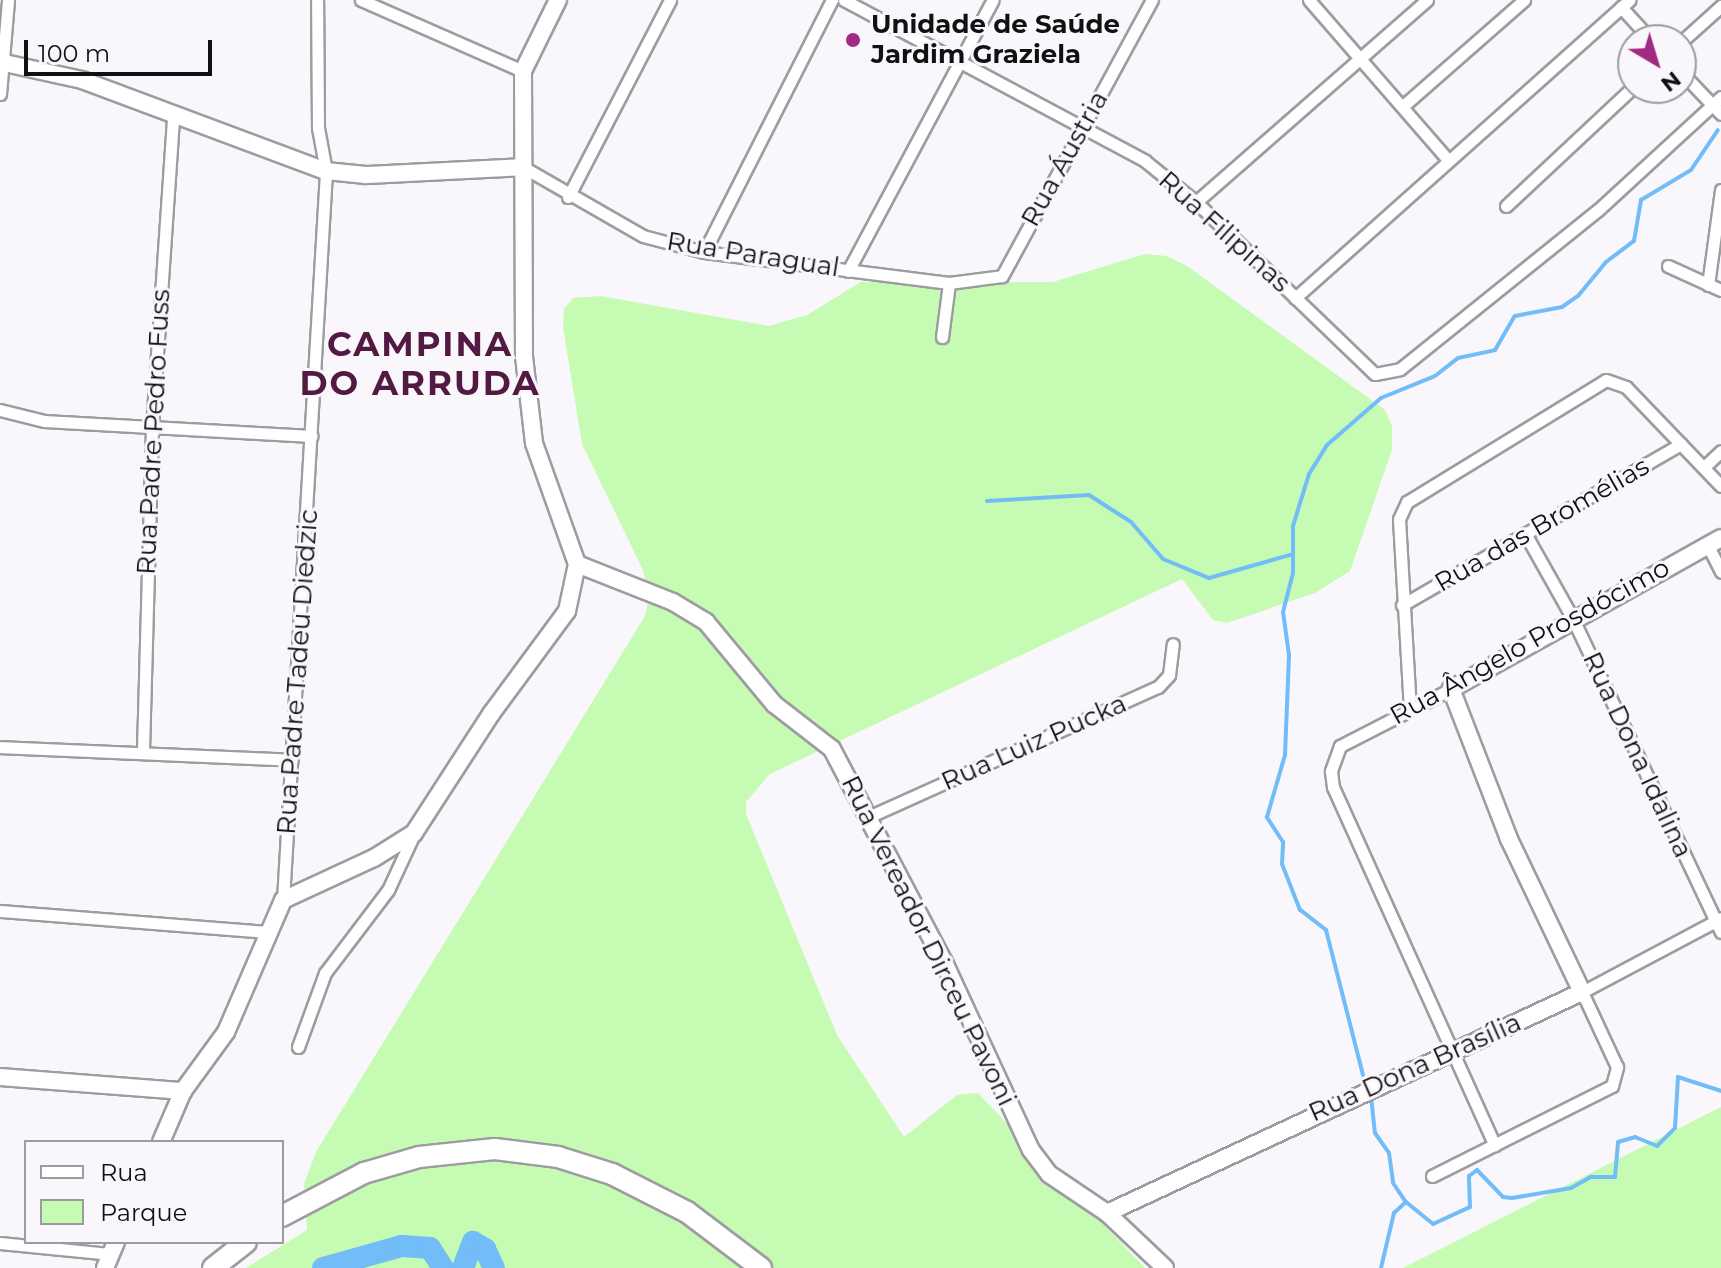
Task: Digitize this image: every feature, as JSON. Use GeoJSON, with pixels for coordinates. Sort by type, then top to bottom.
{"type":"FeatureCollection","features":[{"type":"Feature","properties":{"kind":"highway"},"geometry":{"type":"LineString","coordinates":[[284,1215],[364,1173],[419,1157],[495,1149],[558,1157],[612,1174],[687,1212],[761,1268]]}},
{"type":"Feature","properties":{"kind":"highway"},"geometry":{"type":"LineString","coordinates":[[213,1268],[243,1244]]}},
{"type":"Feature","properties":{"kind":"street"},"geometry":{"type":"LineString","coordinates":[[0,94],[8,0]]}},
{"type":"Feature","properties":{"kind":"street","name":"Rua Padre Tadeu Diedzic"},"geometry":{"type":"LineString","coordinates":[[162,1140],[183,1091],[226,1032],[265,932],[283,900],[326,171],[318,128],[317,0]]}},
{"type":"Feature","properties":{"kind":"street"},"geometry":{"type":"LineString","coordinates":[[361,0],[391,6],[523,71]]}},
{"type":"Feature","properties":{"kind":"street"},"geometry":{"type":"LineString","coordinates":[[298,1047],[325,973],[388,890],[414,833],[491,714],[567,611],[577,564],[534,443],[528,410],[523,167],[523,71],[558,0]]}},
{"type":"Feature","properties":{"kind":"street"},"geometry":{"type":"LineString","coordinates":[[568,197],[670,0]]}},
{"type":"Feature","properties":{"kind":"street"},"geometry":{"type":"LineString","coordinates":[[704,252],[832,0]]}},
{"type":"Feature","properties":{"kind":"street","name":"Rua Filipinas"},"geometry":{"type":"LineString","coordinates":[[844,0],[962,60],[1145,161],[1196,202],[1375,374],[1400,369],[1538,258],[1718,105]]}},
{"type":"Feature","properties":{"kind":"street"},"geometry":{"type":"LineString","coordinates":[[848,271],[993,0]]}},
{"type":"Feature","properties":{"kind":"street","name":"Rua Áustria"},"geometry":{"type":"LineString","coordinates":[[1002,276],[1152,0]]}},
{"type":"Feature","properties":{"kind":"street"},"geometry":{"type":"LineString","coordinates":[[1309,0],[1448,160]]}},
{"type":"Feature","properties":{"kind":"street"},"geometry":{"type":"LineString","coordinates":[[1196,202],[1427,0]]}},
{"type":"Feature","properties":{"kind":"street"},"geometry":{"type":"LineString","coordinates":[[1403,106],[1524,0]]}},
{"type":"Feature","properties":{"kind":"street"},"geometry":{"type":"LineString","coordinates":[[1295,298],[1625,4],[1639,24]]}},
{"type":"Feature","properties":{"kind":"street"},"geometry":{"type":"LineString","coordinates":[[1697,28],[1721,6]]}},
{"type":"Feature","properties":{"kind":"street"},"geometry":{"type":"LineString","coordinates":[[1,62],[82,80],[326,171],[366,175],[523,167]]}},
{"type":"Feature","properties":{"kind":"street"},"geometry":{"type":"LineString","coordinates":[[1697,86],[1718,105]]}},
{"type":"Feature","properties":{"kind":"street"},"geometry":{"type":"LineString","coordinates":[[1506,206],[1617,102]]}},
{"type":"Feature","properties":{"kind":"street","name":"Rua Padre Pedro Fuss"},"geometry":{"type":"LineString","coordinates":[[143,750],[152,427],[173,115]]}},
{"type":"Feature","properties":{"kind":"street","name":"Rua Paragual"},"geometry":{"type":"LineString","coordinates":[[523,167],[568,197],[643,236],[704,252],[949,283],[1002,276]]}},
{"type":"Feature","properties":{"kind":"street"},"geometry":{"type":"LineString","coordinates":[[1708,285],[1721,190]]}},
{"type":"Feature","properties":{"kind":"street"},"geometry":{"type":"LineString","coordinates":[[1668,266],[1721,290]]}},
{"type":"Feature","properties":{"kind":"street"},"geometry":{"type":"LineString","coordinates":[[942,337],[949,283]]}},
{"type":"Feature","properties":{"kind":"street"},"geometry":{"type":"LineString","coordinates":[[1410,710],[1399,519],[1407,502],[1595,384],[1618,381],[1721,486]]}},
{"type":"Feature","properties":{"kind":"street"},"geometry":{"type":"LineString","coordinates":[[0,410],[44,421],[312,436]]}},
{"type":"Feature","properties":{"kind":"street","name":"Rua das Bromélias"},"geometry":{"type":"LineString","coordinates":[[1402,605],[1527,537],[1681,444]]}},
{"type":"Feature","properties":{"kind":"street"},"geometry":{"type":"LineString","coordinates":[[1704,467],[1721,451]]}},
{"type":"Feature","properties":{"kind":"street","name":"Rua Dona Idalina"},"geometry":{"type":"LineString","coordinates":[[1527,537],[1573,619],[1719,924]]}},
{"type":"Feature","properties":{"kind":"street"},"geometry":{"type":"LineString","coordinates":[[1715,542],[1721,572]]}},
{"type":"Feature","properties":{"kind":"street","name":"Rua Ângelo Prosdócimo"},"geometry":{"type":"LineString","coordinates":[[1453,1051],[1343,818],[1331,771],[1340,746],[1451,689],[1715,542]]}},
{"type":"Feature","properties":{"kind":"street","name":"Rua Vereador Dirceu Pavoni"},"geometry":{"type":"LineString","coordinates":[[577,564],[673,602],[706,622],[774,704],[832,749],[944,962],[1031,1150],[1049,1174],[1107,1213],[1165,1268]]}},
{"type":"Feature","properties":{"kind":"street","name":"Rua Luiz Pucka"},"geometry":{"type":"LineString","coordinates":[[866,818],[1158,687],[1169,675],[1173,644]]}},
{"type":"Feature","properties":{"kind":"street"},"geometry":{"type":"LineString","coordinates":[[1432,1176],[1594,1098],[1618,1077],[1582,992],[1509,839],[1451,689]]}},
{"type":"Feature","properties":{"kind":"street"},"geometry":{"type":"LineString","coordinates":[[0,747],[143,750],[292,760]]}},
{"type":"Feature","properties":{"kind":"street"},"geometry":{"type":"LineString","coordinates":[[283,900],[374,858],[414,833]]}},
{"type":"Feature","properties":{"kind":"street"},"geometry":{"type":"LineString","coordinates":[[0,911],[265,932]]}},
{"type":"Feature","properties":{"kind":"street","name":"Rua Dona Brasília"},"geometry":{"type":"LineString","coordinates":[[1107,1213],[1582,992],[1719,924]]}},
{"type":"Feature","properties":{"kind":"street"},"geometry":{"type":"LineString","coordinates":[[1453,1051],[1495,1145]]}},
{"type":"Feature","properties":{"kind":"street"},"geometry":{"type":"LineString","coordinates":[[0,1077],[183,1091]]}},
{"type":"Feature","properties":{"kind":"street"},"geometry":{"type":"LineString","coordinates":[[0,1243],[111,1255]]}},
{"type":"Feature","properties":{"kind":"green space"},"geometry":{"type":"Polygon","coordinates":[[[1145,254],[1167,256],[1187,266],[1385,410],[1392,426],[1392,450],[1350,571],[1315,593],[1227,623],[1213,620],[1182,579],[770,774],[746,802],[746,814],[837,1035],[904,1137],[957,1095],[978,1093],[1145,1268],[246,1268],[307,1230],[304,1184],[316,1152],[645,616],[649,597],[643,570],[582,444],[563,327],[564,309],[573,298],[600,296],[769,326],[807,315],[861,282],[1053,282],[1145,254]]]}},
{"type":"Feature","properties":{"kind":"green space"},"geometry":{"type":"Polygon","coordinates":[[[1721,1107],[1721,1268],[1403,1268],[1721,1107]]]}},
{"type":"Feature","properties":{"kind":"waterway"},"geometry":{"type":"LineString","coordinates":[[1363,1075],[1326,930],[1300,910],[1282,864],[1283,842],[1267,817],[1285,755],[1289,655],[1283,612],[1293,573],[1293,526],[1309,474],[1327,445],[1381,398],[1435,376],[1458,358],[1495,350],[1515,316],[1562,307],[1578,296],[1606,262],[1634,241],[1641,200],[1691,170],[1718,130]]}},
{"type":"Feature","properties":{"kind":"waterway"},"geometry":{"type":"LineString","coordinates":[[987,501],[1089,495],[1131,522],[1163,559],[1209,578],[1293,554]]}},
{"type":"Feature","properties":{"kind":"waterway"},"geometry":{"type":"LineString","coordinates":[[1371,1096],[1375,1133],[1389,1153],[1393,1183],[1406,1202],[1433,1224],[1470,1207],[1469,1176],[1477,1170],[1503,1197],[1512,1198],[1571,1188],[1591,1177],[1615,1177],[1618,1142],[1635,1137],[1657,1146],[1675,1128],[1678,1077],[1721,1091]]}},
{"type":"Feature","properties":{"kind":"waterway"},"geometry":{"type":"LineString","coordinates":[[1381,1268],[1394,1213],[1406,1202]]}},
{"type":"Feature","properties":{"kind":"waterway"},"geometry":{"type":"LineString","coordinates":[[463,1268],[473,1242],[485,1249],[494,1268]]}},
{"type":"Feature","properties":{"kind":"waterway"},"geometry":{"type":"LineString","coordinates":[[323,1268],[402,1246],[430,1248],[443,1268]]}},
{"type":"Feature","properties":{"kind":"place","name":"Unidade de Saúde Jardim Graziela"},"geometry":{"type":"Point","coordinates":[853,40]}},
{"type":"Feature","properties":{"kind":"district","name":"CAMPINA DO ARRUDA"},"geometry":{"type":"Point","coordinates":[420,364]}}]}
